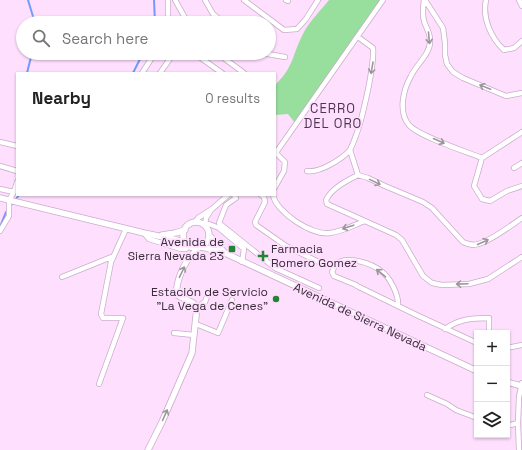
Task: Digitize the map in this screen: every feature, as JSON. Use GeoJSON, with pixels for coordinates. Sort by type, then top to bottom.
{"type":"FeatureCollection","features":[{"type":"Feature","properties":{"kind":"street"},"geometry":{"type":"LineString","coordinates":[[168,0],[169,16]]}},
{"type":"Feature","properties":{"kind":"street"},"geometry":{"type":"LineString","coordinates":[[175,0],[184,16]]}},
{"type":"Feature","properties":{"kind":"street"},"geometry":{"type":"LineString","coordinates":[[205,0],[215,16]]}},
{"type":"Feature","properties":{"kind":"street"},"geometry":{"type":"LineString","coordinates":[[244,0],[265,16]]}},
{"type":"Feature","properties":{"kind":"street"},"geometry":{"type":"LineString","coordinates":[[276,24],[284,30],[297,29],[306,19],[318,0]]}},
{"type":"Feature","properties":{"kind":"street"},"geometry":{"type":"LineString","coordinates":[[276,153],[383,0]]}},
{"type":"Feature","properties":{"kind":"street"},"geometry":{"type":"LineString","coordinates":[[425,0],[443,28],[446,43],[445,55],[447,64],[453,72],[463,78],[506,96],[522,93]]}},
{"type":"Feature","properties":{"kind":"street"},"geometry":{"type":"LineString","coordinates":[[425,0],[422,10],[424,21],[429,33],[430,42],[426,54],[410,77],[405,90],[403,105],[404,116],[410,126],[427,136],[451,147],[482,158]]}},
{"type":"Feature","properties":{"kind":"street"},"geometry":{"type":"LineString","coordinates":[[486,0],[484,6],[489,30],[497,43],[504,50],[514,48],[522,41]]}},
{"type":"Feature","properties":{"kind":"street"},"geometry":{"type":"LineString","coordinates":[[519,0],[522,6]]}},
{"type":"Feature","properties":{"kind":"street"},"geometry":{"type":"LineString","coordinates":[[307,171],[320,169],[346,155],[350,150],[358,131],[363,115],[373,58],[373,48],[358,37]]}},
{"type":"Feature","properties":{"kind":"street"},"geometry":{"type":"LineString","coordinates":[[276,55],[285,57]]}},
{"type":"Feature","properties":{"kind":"street"},"geometry":{"type":"LineString","coordinates":[[143,72],[150,60]]}},
{"type":"Feature","properties":{"kind":"street"},"geometry":{"type":"LineString","coordinates":[[161,72],[169,60]]}},
{"type":"Feature","properties":{"kind":"street"},"geometry":{"type":"LineString","coordinates":[[204,60],[221,72]]}},
{"type":"Feature","properties":{"kind":"street"},"geometry":{"type":"LineString","coordinates":[[226,60],[243,72]]}},
{"type":"Feature","properties":{"kind":"street"},"geometry":{"type":"LineString","coordinates":[[522,132],[482,158],[474,186],[482,199],[490,201],[507,191],[522,186]]}},
{"type":"Feature","properties":{"kind":"street"},"geometry":{"type":"LineString","coordinates":[[0,142],[16,146]]}},
{"type":"Feature","properties":{"kind":"street"},"geometry":{"type":"LineString","coordinates":[[350,150],[358,175]]}},
{"type":"Feature","properties":{"kind":"street"},"geometry":{"type":"LineString","coordinates":[[276,155],[285,162],[284,171],[276,186]]}},
{"type":"Feature","properties":{"kind":"street"},"geometry":{"type":"LineString","coordinates":[[514,168],[522,163]]}},
{"type":"Feature","properties":{"kind":"street"},"geometry":{"type":"LineString","coordinates":[[0,166],[16,170]]}},
{"type":"Feature","properties":{"kind":"street"},"geometry":{"type":"LineString","coordinates":[[522,218],[487,240],[469,245],[463,242],[432,208],[423,202],[368,178],[358,175],[343,182],[328,195],[326,200],[327,204],[396,235],[402,240],[423,276],[432,283],[442,285],[469,284],[488,279],[522,257]]}},
{"type":"Feature","properties":{"kind":"street"},"geometry":{"type":"LineString","coordinates":[[0,189],[16,191]]}},
{"type":"Feature","properties":{"kind":"street"},"geometry":{"type":"LineString","coordinates":[[0,231],[9,216],[9,200],[16,191]]}},
{"type":"Feature","properties":{"kind":"street"},"geometry":{"type":"LineString","coordinates":[[195,222],[204,213],[212,209],[227,196]]}},
{"type":"Feature","properties":{"kind":"street"},"geometry":{"type":"LineString","coordinates":[[235,196],[236,198],[226,205],[219,223],[275,268],[319,288]]}},
{"type":"Feature","properties":{"kind":"street"},"geometry":{"type":"LineString","coordinates":[[262,196],[265,202],[255,222],[256,225],[286,246],[325,265]]}},
{"type":"Feature","properties":{"kind":"street"},"geometry":{"type":"LineString","coordinates":[[273,196],[277,206],[288,216],[319,233],[330,234],[365,221]]}},
{"type":"Feature","properties":{"kind":"street"},"geometry":{"type":"LineString","coordinates":[[0,198],[126,229],[158,235],[188,246],[200,248]]}},
{"type":"Feature","properties":{"kind":"street"},"geometry":{"type":"LineString","coordinates":[[148,450],[192,353],[197,307],[193,303],[177,295],[176,284],[189,259],[207,242],[210,236],[205,225],[206,218],[212,209]]}},
{"type":"Feature","properties":{"kind":"street"},"geometry":{"type":"LineString","coordinates":[[189,259],[188,246],[184,236],[185,230],[189,224],[200,222],[205,225],[209,224],[219,228],[244,249],[242,262]]}},
{"type":"Feature","properties":{"kind":"street"},"geometry":{"type":"LineString","coordinates":[[99,384],[123,318],[103,318],[101,314],[111,262],[126,229]]}},
{"type":"Feature","properties":{"kind":"street"},"geometry":{"type":"LineString","coordinates":[[158,235],[185,230]]}},
{"type":"Feature","properties":{"kind":"street"},"geometry":{"type":"LineString","coordinates":[[144,233],[149,239],[181,249],[186,249],[188,246]]}},
{"type":"Feature","properties":{"kind":"street","name":"Avenida de Sierra Nevada"},"geometry":{"type":"LineString","coordinates":[[210,236],[225,253]]}},
{"type":"Feature","properties":{"kind":"street","name":"Avenida de Sierra Nevada"},"geometry":{"type":"LineString","coordinates":[[200,248],[225,253],[474,370]]}},
{"type":"Feature","properties":{"kind":"street"},"geometry":{"type":"LineString","coordinates":[[62,277],[114,256]]}},
{"type":"Feature","properties":{"kind":"street"},"geometry":{"type":"LineString","coordinates":[[398,306],[398,300],[394,290],[386,276],[380,270],[357,260],[339,262],[335,266],[332,272],[334,276],[474,342]]}},
{"type":"Feature","properties":{"kind":"street"},"geometry":{"type":"LineString","coordinates":[[197,307],[205,302],[209,291]]}},
{"type":"Feature","properties":{"kind":"street"},"geometry":{"type":"LineString","coordinates":[[196,324],[218,334],[232,300]]}},
{"type":"Feature","properties":{"kind":"street"},"geometry":{"type":"LineString","coordinates":[[445,329],[455,322],[477,318],[489,318],[489,330]]}},
{"type":"Feature","properties":{"kind":"street"},"geometry":{"type":"LineString","coordinates":[[174,333],[194,335]]}},
{"type":"Feature","properties":{"kind":"street"},"geometry":{"type":"LineString","coordinates":[[510,347],[522,345]]}},
{"type":"Feature","properties":{"kind":"street"},"geometry":{"type":"LineString","coordinates":[[510,383],[522,385],[519,397],[519,450]]}},
{"type":"Feature","properties":{"kind":"street"},"geometry":{"type":"LineString","coordinates":[[427,395],[456,410],[474,416]]}},
{"type":"Feature","properties":{"kind":"street"},"geometry":{"type":"LineString","coordinates":[[510,425],[518,423]]}},
{"type":"Feature","properties":{"kind":"green space"},"geometry":{"type":"Polygon","coordinates":[[[329,0],[380,0],[295,123],[288,114],[276,115],[276,84],[286,72],[299,41],[311,21],[329,0]]]}},
{"type":"Feature","properties":{"kind":"waterway"},"geometry":{"type":"LineString","coordinates":[[28,0],[33,16]]}},
{"type":"Feature","properties":{"kind":"waterway"},"geometry":{"type":"LineString","coordinates":[[154,0],[155,16]]}},
{"type":"Feature","properties":{"kind":"waterway"},"geometry":{"type":"LineString","coordinates":[[27,72],[30,60]]}},
{"type":"Feature","properties":{"kind":"waterway"},"geometry":{"type":"LineString","coordinates":[[134,72],[140,60]]}},
{"type":"Feature","properties":{"kind":"waterway"},"geometry":{"type":"LineString","coordinates":[[0,227],[6,212],[18,196]]}},
{"type":"Feature","properties":{"kind":"place","name":"Avenida de Sierra Nevada 23"},"geometry":{"type":"Point","coordinates":[232,249]}},
{"type":"Feature","properties":{"kind":"place","name":"Farmacia Romero Gomez"},"geometry":{"type":"Point","coordinates":[263,256]}},
{"type":"Feature","properties":{"kind":"place","name":"Estación de Servicio \"La Vega de Cenes\""},"geometry":{"type":"Point","coordinates":[276,299]}},
{"type":"Feature","properties":{"kind":"district","name":"CERRO DEL ORO"},"geometry":{"type":"Point","coordinates":[333,116]}}]}
